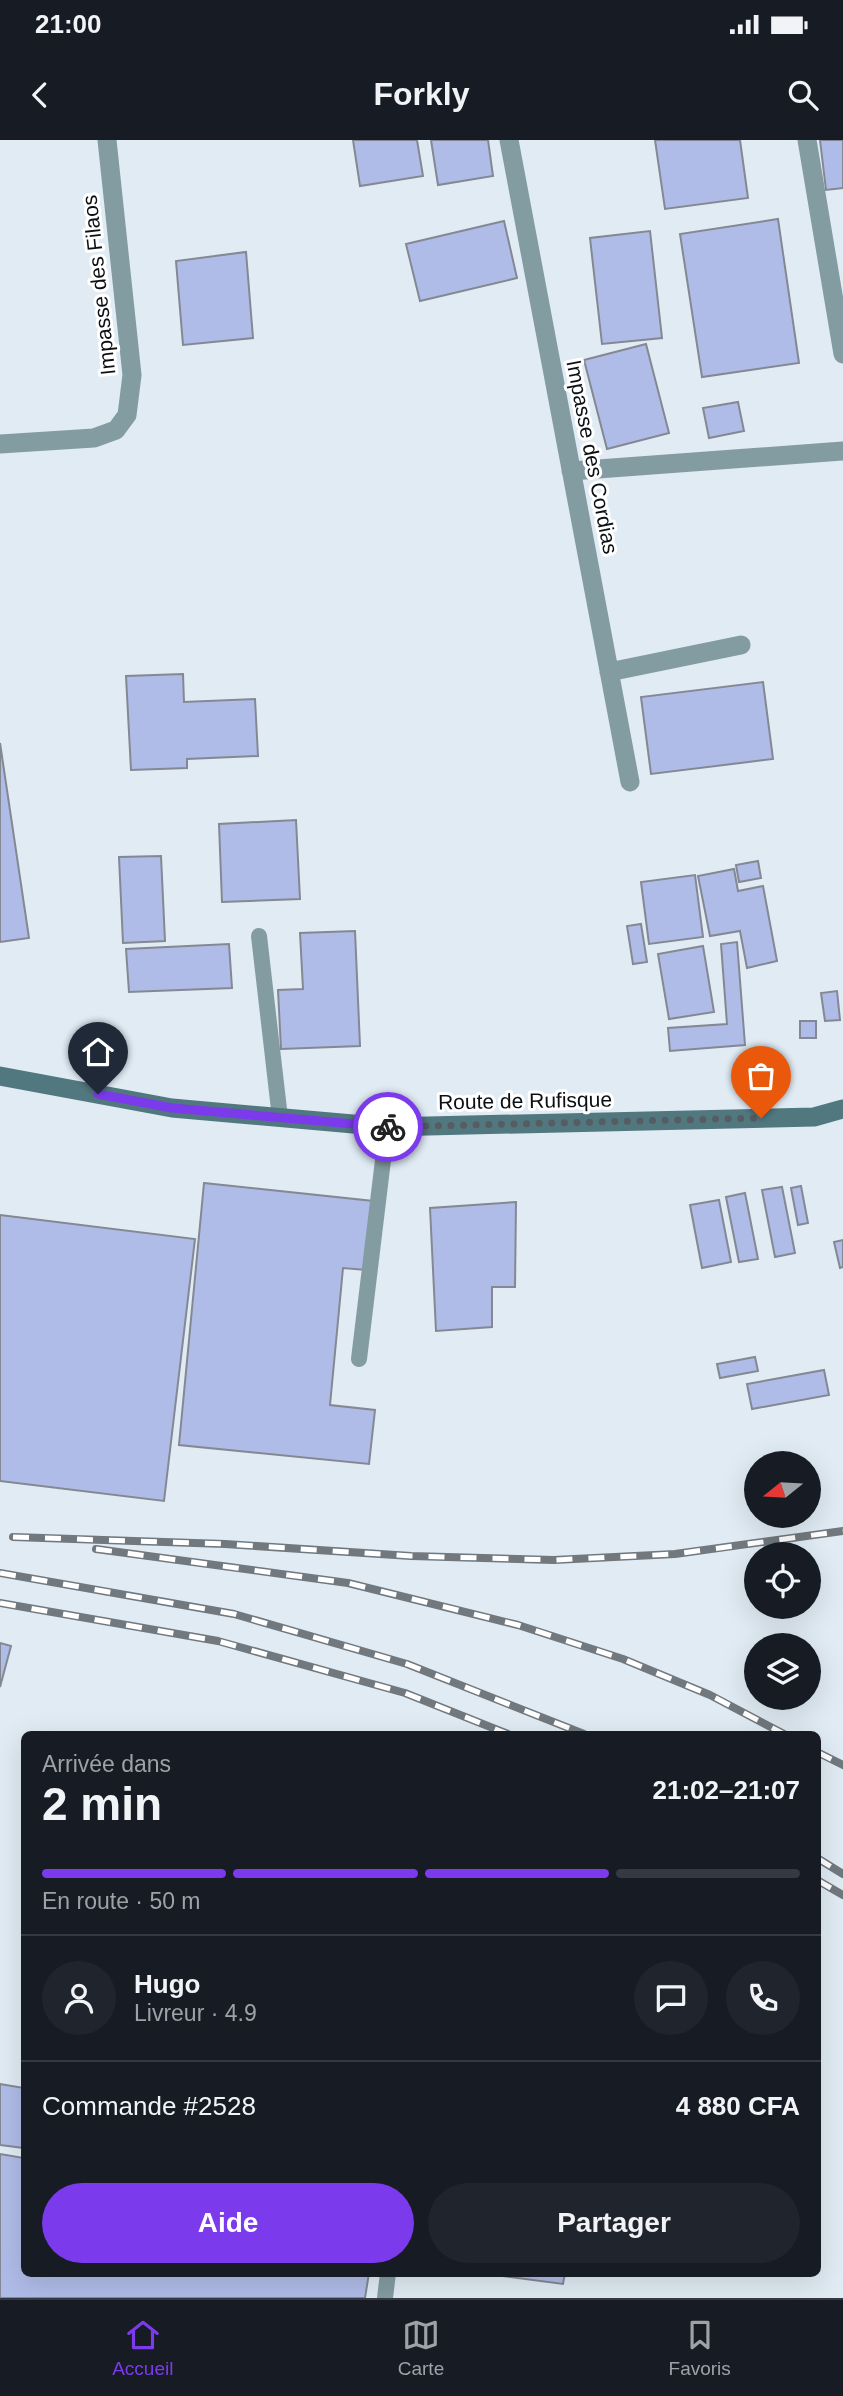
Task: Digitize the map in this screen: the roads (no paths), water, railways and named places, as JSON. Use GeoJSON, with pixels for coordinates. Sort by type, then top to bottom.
{"type":"FeatureCollection","features":[{"type":"Feature","properties":{"kind":"main road","name":"Route de Rufisque"},"geometry":{"type":"LineString","coordinates":[[0,1076],[172,1108],[387,1128],[814,1117],[843,1109]]}},
{"type":"Feature","properties":{"kind":"street","name":"Impasse des Filaos"},"geometry":{"type":"LineString","coordinates":[[0,444],[94,438],[116,430],[127,415],[132,375],[107,140]]}},
{"type":"Feature","properties":{"kind":"street","name":"Impasse des Cordias"},"geometry":{"type":"LineString","coordinates":[[509,140],[630,782]]}},
{"type":"Feature","properties":{"kind":"street"},"geometry":{"type":"LineString","coordinates":[[807,140],[840,316],[843,354]]}},
{"type":"Feature","properties":{"kind":"street"},"geometry":{"type":"LineString","coordinates":[[571,471],[843,451]]}},
{"type":"Feature","properties":{"kind":"street"},"geometry":{"type":"LineString","coordinates":[[609,672],[741,645]]}},
{"type":"Feature","properties":{"kind":"lane"},"geometry":{"type":"LineString","coordinates":[[259,936],[280,1118]]}},
{"type":"Feature","properties":{"kind":"lane"},"geometry":{"type":"LineString","coordinates":[[359,1359],[387,1128]]}},
{"type":"Feature","properties":{"kind":"lane"},"geometry":{"type":"LineString","coordinates":[[385,2298],[388,2277]]}},
{"type":"Feature","properties":{"kind":"railway"},"geometry":{"type":"LineString","coordinates":[[13,1537],[554,1560],[675,1554],[843,1531]]}},
{"type":"Feature","properties":{"kind":"railway"},"geometry":{"type":"LineString","coordinates":[[96,1549],[348,1583],[518,1625],[623,1659],[710,1695],[778,1731]]}},
{"type":"Feature","properties":{"kind":"railway"},"geometry":{"type":"LineString","coordinates":[[0,1573],[234,1614],[407,1664],[576,1731]]}},
{"type":"Feature","properties":{"kind":"railway"},"geometry":{"type":"LineString","coordinates":[[0,1603],[218,1641],[405,1693],[500,1731]]}},
{"type":"Feature","properties":{"kind":"railway"},"geometry":{"type":"LineString","coordinates":[[821,1754],[843,1765]]}},
{"type":"Feature","properties":{"kind":"railway"},"geometry":{"type":"LineString","coordinates":[[821,1860],[843,1874]]}},
{"type":"Feature","properties":{"kind":"railway"},"geometry":{"type":"LineString","coordinates":[[821,1882],[843,1895]]}}]}
